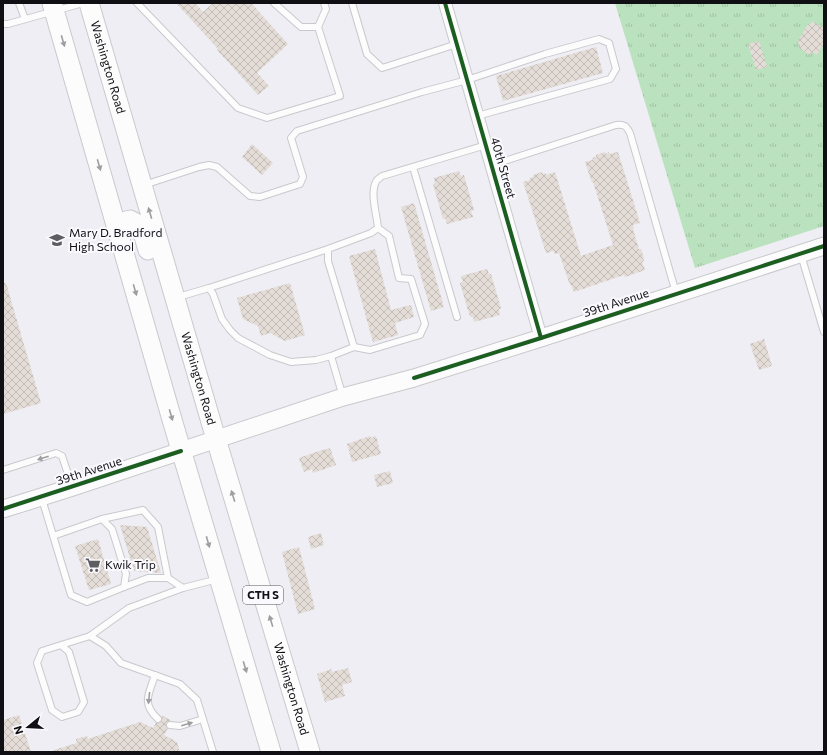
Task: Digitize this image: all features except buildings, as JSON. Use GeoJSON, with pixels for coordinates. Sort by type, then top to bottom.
{"type":"FeatureCollection","features":[{"type":"Feature","properties":{"kind":"main road","name":"Washington Road"},"geometry":{"type":"LineString","coordinates":[[89,3],[216,439],[310,752]]}},
{"type":"Feature","properties":{"kind":"main road"},"geometry":{"type":"LineString","coordinates":[[53,7],[182,451]]}},
{"type":"Feature","properties":{"kind":"main road"},"geometry":{"type":"LineString","coordinates":[[116,224],[130,220],[141,226],[159,285],[177,304]]}},
{"type":"Feature","properties":{"kind":"main road","name":"39th Avenue"},"geometry":{"type":"LineString","coordinates":[[3,509],[343,398],[414,378],[541,338],[824,246]]}},
{"type":"Feature","properties":{"kind":"main road","name":"CTH S"},"geometry":{"type":"LineString","coordinates":[[182,451],[271,752]]}},
{"type":"Feature","properties":{"kind":"street","name":"40th Street"},"geometry":{"type":"LineString","coordinates":[[445,3],[541,338]]}},
{"type":"Feature","properties":{"kind":"lane"},"geometry":{"type":"LineString","coordinates":[[19,3],[26,19]]}},
{"type":"Feature","properties":{"kind":"lane"},"geometry":{"type":"LineString","coordinates":[[3,24],[26,19],[53,7],[82,3]]}},
{"type":"Feature","properties":{"kind":"lane"},"geometry":{"type":"LineString","coordinates":[[137,3],[238,108],[267,118],[340,96],[318,27],[326,9],[324,3]]}},
{"type":"Feature","properties":{"kind":"lane"},"geometry":{"type":"LineString","coordinates":[[274,3],[301,27],[318,27]]}},
{"type":"Feature","properties":{"kind":"lane"},"geometry":{"type":"LineString","coordinates":[[352,3],[367,54],[382,68],[457,44]]}},
{"type":"Feature","properties":{"kind":"lane"},"geometry":{"type":"LineString","coordinates":[[142,185],[209,165],[217,168],[250,196],[260,197],[300,184],[303,177],[291,138],[297,131],[422,92],[467,80],[599,38],[609,43],[616,69],[610,79],[477,116]]}},
{"type":"Feature","properties":{"kind":"lane"},"geometry":{"type":"LineString","coordinates":[[492,165],[622,124],[630,133],[676,294]]}},
{"type":"Feature","properties":{"kind":"lane"},"geometry":{"type":"LineString","coordinates":[[177,304],[209,288],[371,234],[378,228],[378,220],[373,201],[376,181],[382,176],[486,145]]}},
{"type":"Feature","properties":{"kind":"lane"},"geometry":{"type":"LineString","coordinates":[[414,167],[457,317]]}},
{"type":"Feature","properties":{"kind":"lane"},"geometry":{"type":"LineString","coordinates":[[209,288],[214,294],[222,319],[238,338],[270,355],[291,362],[316,360],[354,347],[370,350],[420,335],[425,324],[410,279],[399,278],[389,236],[378,228]]}},
{"type":"Feature","properties":{"kind":"lane"},"geometry":{"type":"LineString","coordinates":[[328,249],[328,260],[354,347]]}},
{"type":"Feature","properties":{"kind":"lane"},"geometry":{"type":"LineString","coordinates":[[800,254],[824,332]]}},
{"type":"Feature","properties":{"kind":"lane"},"geometry":{"type":"LineString","coordinates":[[331,356],[343,398]]}},
{"type":"Feature","properties":{"kind":"lane"},"geometry":{"type":"LineString","coordinates":[[3,470],[56,453],[62,456],[73,487]]}},
{"type":"Feature","properties":{"kind":"lane"},"geometry":{"type":"LineString","coordinates":[[41,497],[71,595],[87,602],[148,578],[168,578],[183,588]]}},
{"type":"Feature","properties":{"kind":"lane"},"geometry":{"type":"LineString","coordinates":[[53,536],[102,519],[143,510],[158,527],[168,578]]}},
{"type":"Feature","properties":{"kind":"lane"},"geometry":{"type":"LineString","coordinates":[[102,519],[112,529],[126,574],[124,587]]}},
{"type":"Feature","properties":{"kind":"lane"},"geometry":{"type":"LineString","coordinates":[[61,645],[68,652],[84,702],[78,712],[62,717],[52,710],[37,663],[42,651],[61,645],[90,636],[129,608],[183,588],[219,579]]}},
{"type":"Feature","properties":{"kind":"lane"},"geometry":{"type":"LineString","coordinates":[[90,636],[106,646],[120,663],[180,684],[197,700],[214,752]]}},
{"type":"Feature","properties":{"kind":"lane"},"geometry":{"type":"LineString","coordinates":[[155,675],[148,699],[148,708],[158,719]]}},
{"type":"Feature","properties":{"kind":"lane"},"geometry":{"type":"LineString","coordinates":[[170,725],[180,726],[203,719]]}},
{"type":"Feature","properties":{"kind":"green space"},"geometry":{"type":"Polygon","coordinates":[[[615,3],[824,3],[824,226],[695,268],[615,3]]]}},
{"type":"Feature","properties":{"kind":"cycle path"},"geometry":{"type":"LineString","coordinates":[[445,3],[541,338]]}},
{"type":"Feature","properties":{"kind":"cycle path"},"geometry":{"type":"LineString","coordinates":[[414,378],[824,246]]}},
{"type":"Feature","properties":{"kind":"cycle path"},"geometry":{"type":"LineString","coordinates":[[3,509],[181,451]]}},
{"type":"Feature","properties":{"kind":"place","name":"Mary D. Bradford High School"},"geometry":{"type":"Point","coordinates":[57,240]}},
{"type":"Feature","properties":{"kind":"place","name":"Kwik Trip"},"geometry":{"type":"Point","coordinates":[93,565]}}]}
